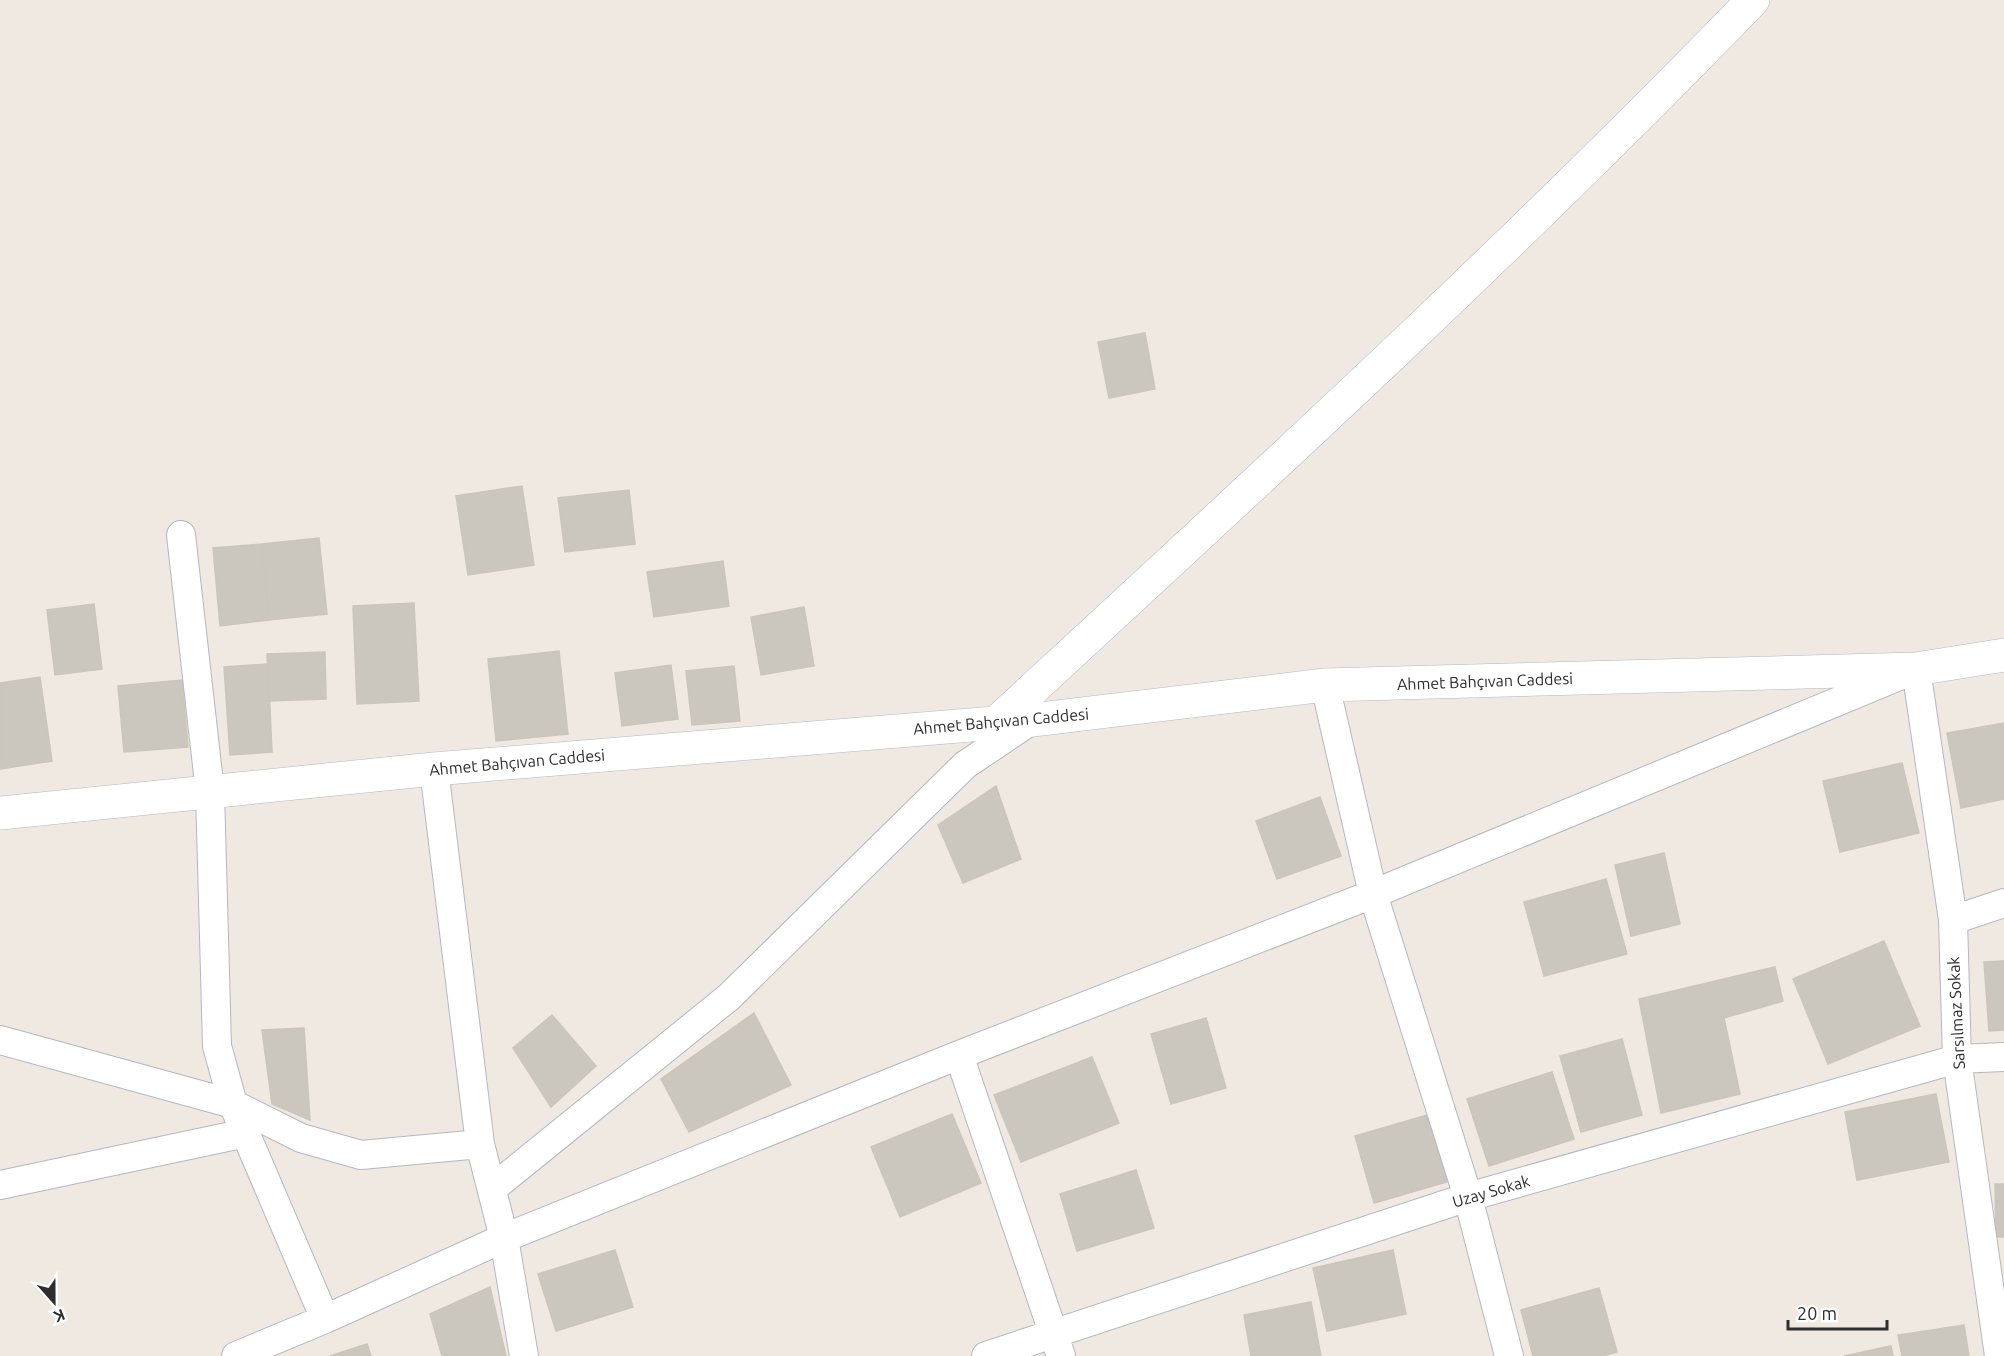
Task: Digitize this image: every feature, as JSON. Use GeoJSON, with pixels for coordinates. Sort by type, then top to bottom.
{"type":"FeatureCollection","features":[{"type":"Feature","properties":{"kind":"main road"},"geometry":{"type":"LineString","coordinates":[[998,721],[1310,433],[1666,90],[1753,0]]}},
{"type":"Feature","properties":{"kind":"main road","name":"Ahmet Bahçıvan Caddesi"},"geometry":{"type":"LineString","coordinates":[[0,813],[434,769],[1032,720],[1325,685],[1916,669],[2004,655]]}},
{"type":"Feature","properties":{"kind":"street"},"geometry":{"type":"LineString","coordinates":[[181,535],[210,792],[217,1046],[234,1104],[325,1320]]}},
{"type":"Feature","properties":{"kind":"street"},"geometry":{"type":"LineString","coordinates":[[236,1356],[325,1320],[504,1238],[959,1055],[1373,894],[1916,669]]}},
{"type":"Feature","properties":{"kind":"street","name":"Sarsılmaz Sokak"},"geometry":{"type":"LineString","coordinates":[[1916,669],[1953,920],[1957,1059],[2000,1356]]}},
{"type":"Feature","properties":{"kind":"street"},"geometry":{"type":"LineString","coordinates":[[1325,685],[1373,894],[1468,1197],[1509,1356]]}},
{"type":"Feature","properties":{"kind":"street"},"geometry":{"type":"LineString","coordinates":[[493,1188],[729,997],[965,765],[1032,720]]}},
{"type":"Feature","properties":{"kind":"street"},"geometry":{"type":"LineString","coordinates":[[434,769],[480,1144],[504,1238],[524,1356]]}},
{"type":"Feature","properties":{"kind":"street"},"geometry":{"type":"LineString","coordinates":[[1953,920],[2004,903]]}},
{"type":"Feature","properties":{"kind":"street"},"geometry":{"type":"LineString","coordinates":[[0,1040],[234,1104],[300,1138],[361,1155],[480,1144]]}},
{"type":"Feature","properties":{"kind":"street"},"geometry":{"type":"LineString","coordinates":[[959,1055],[1058,1345]]}},
{"type":"Feature","properties":{"kind":"street","name":"Uzay Sokak"},"geometry":{"type":"LineString","coordinates":[[986,1356],[1058,1345],[1468,1197],[1957,1059],[2004,1057]]}},
{"type":"Feature","properties":{"kind":"street"},"geometry":{"type":"LineString","coordinates":[[0,1185],[246,1133]]}},
{"type":"Feature","properties":{"kind":"building"},"geometry":{"type":"Polygon","coordinates":[[[1145,333],[1155,389],[1109,398],[1098,342],[1145,333]]]}},
{"type":"Feature","properties":{"kind":"building"},"geometry":{"type":"Polygon","coordinates":[[[522,486],[534,565],[468,575],[456,496],[522,486]]]}},
{"type":"Feature","properties":{"kind":"building"},"geometry":{"type":"Polygon","coordinates":[[[629,490],[635,544],[565,552],[558,498],[629,490]]]}},
{"type":"Feature","properties":{"kind":"building"},"geometry":{"type":"Polygon","coordinates":[[[319,538],[327,614],[269,620],[262,544],[319,538]]]}},
{"type":"Feature","properties":{"kind":"building"},"geometry":{"type":"Polygon","coordinates":[[[262,544],[269,620],[220,626],[213,548],[262,544]]]}},
{"type":"Feature","properties":{"kind":"building"},"geometry":{"type":"Polygon","coordinates":[[[723,561],[729,606],[654,617],[647,572],[723,561]]]}},
{"type":"Feature","properties":{"kind":"building"},"geometry":{"type":"Polygon","coordinates":[[[414,603],[419,701],[357,704],[353,606],[414,603]]]}},
{"type":"Feature","properties":{"kind":"building"},"geometry":{"type":"Polygon","coordinates":[[[94,604],[102,669],[55,675],[47,610],[94,604]]]}},
{"type":"Feature","properties":{"kind":"building"},"geometry":{"type":"Polygon","coordinates":[[[804,607],[814,666],[761,675],[751,617],[804,607]]]}},
{"type":"Feature","properties":{"kind":"building"},"geometry":{"type":"Polygon","coordinates":[[[559,651],[568,734],[496,741],[488,659],[559,651]]]}},
{"type":"Feature","properties":{"kind":"building"},"geometry":{"type":"Polygon","coordinates":[[[325,652],[326,699],[269,701],[267,654],[325,652]]]}},
{"type":"Feature","properties":{"kind":"building"},"geometry":{"type":"Polygon","coordinates":[[[268,664],[272,752],[230,755],[224,667],[268,664]]]}},
{"type":"Feature","properties":{"kind":"building"},"geometry":{"type":"Polygon","coordinates":[[[671,665],[678,719],[622,726],[615,673],[671,665]]]}},
{"type":"Feature","properties":{"kind":"building"},"geometry":{"type":"Polygon","coordinates":[[[734,666],[740,721],[692,725],[686,671],[734,666]]]}},
{"type":"Feature","properties":{"kind":"building"},"geometry":{"type":"Polygon","coordinates":[[[40,677],[52,761],[0,769],[0,683],[40,677]]]}},
{"type":"Feature","properties":{"kind":"building"},"geometry":{"type":"Polygon","coordinates":[[[182,680],[188,747],[124,752],[118,686],[182,680]]]}},
{"type":"Feature","properties":{"kind":"building"},"geometry":{"type":"Polygon","coordinates":[[[2004,723],[2004,799],[1961,808],[1947,733],[2004,723]]]}},
{"type":"Feature","properties":{"kind":"building"},"geometry":{"type":"Polygon","coordinates":[[[1902,763],[1919,833],[1840,852],[1823,781],[1902,763]]]}},
{"type":"Feature","properties":{"kind":"building"},"geometry":{"type":"Polygon","coordinates":[[[996,786],[1021,859],[963,883],[938,825],[996,786]]]}},
{"type":"Feature","properties":{"kind":"building"},"geometry":{"type":"Polygon","coordinates":[[[1320,797],[1341,856],[1277,879],[1256,821],[1320,797]]]}},
{"type":"Feature","properties":{"kind":"building"},"geometry":{"type":"Polygon","coordinates":[[[1664,853],[1680,924],[1631,936],[1615,865],[1664,853]]]}},
{"type":"Feature","properties":{"kind":"building"},"geometry":{"type":"Polygon","coordinates":[[[1606,879],[1627,954],[1544,976],[1524,902],[1606,879]]]}},
{"type":"Feature","properties":{"kind":"building"},"geometry":{"type":"Polygon","coordinates":[[[1884,941],[1920,1026],[1828,1064],[1793,979],[1884,941]]]}},
{"type":"Feature","properties":{"kind":"building"},"geometry":{"type":"Polygon","coordinates":[[[2004,961],[2004,1030],[1989,1031],[1984,962],[2004,961]]]}},
{"type":"Feature","properties":{"kind":"building"},"geometry":{"type":"Polygon","coordinates":[[[1775,967],[1783,1001],[1724,1018],[1740,1094],[1661,1113],[1639,999],[1775,967]]]}},
{"type":"Feature","properties":{"kind":"building"},"geometry":{"type":"Polygon","coordinates":[[[754,1013],[791,1085],[689,1132],[661,1079],[754,1013]]]}},
{"type":"Feature","properties":{"kind":"building"},"geometry":{"type":"Polygon","coordinates":[[[552,1015],[596,1066],[551,1107],[513,1048],[552,1015]]]}},
{"type":"Feature","properties":{"kind":"building"},"geometry":{"type":"Polygon","coordinates":[[[1206,1018],[1226,1088],[1171,1104],[1151,1034],[1206,1018]]]}},
{"type":"Feature","properties":{"kind":"building"},"geometry":{"type":"Polygon","coordinates":[[[304,1028],[310,1120],[272,1104],[262,1030],[304,1028]]]}},
{"type":"Feature","properties":{"kind":"building"},"geometry":{"type":"Polygon","coordinates":[[[1622,1039],[1642,1115],[1581,1132],[1560,1056],[1622,1039]]]}},
{"type":"Feature","properties":{"kind":"building"},"geometry":{"type":"Polygon","coordinates":[[[1092,1057],[1119,1123],[1021,1162],[994,1095],[1092,1057]]]}},
{"type":"Feature","properties":{"kind":"building"},"geometry":{"type":"Polygon","coordinates":[[[1552,1072],[1574,1139],[1489,1166],[1467,1099],[1552,1072]]]}},
{"type":"Feature","properties":{"kind":"building"},"geometry":{"type":"Polygon","coordinates":[[[1936,1094],[1949,1162],[1857,1180],[1845,1112],[1936,1094]]]}},
{"type":"Feature","properties":{"kind":"building"},"geometry":{"type":"Polygon","coordinates":[[[952,1114],[981,1183],[900,1217],[871,1147],[952,1114]]]}},
{"type":"Feature","properties":{"kind":"building"},"geometry":{"type":"Polygon","coordinates":[[[1431,1114],[1450,1181],[1374,1203],[1355,1136],[1431,1114]]]}},
{"type":"Feature","properties":{"kind":"building"},"geometry":{"type":"Polygon","coordinates":[[[1136,1170],[1154,1228],[1077,1251],[1060,1194],[1136,1170]]]}},
{"type":"Feature","properties":{"kind":"building"},"geometry":{"type":"Polygon","coordinates":[[[1995,1184],[2004,1184],[2004,1237],[1996,1237],[1995,1184]]]}},
{"type":"Feature","properties":{"kind":"building"},"geometry":{"type":"Polygon","coordinates":[[[615,1250],[633,1307],[556,1331],[538,1274],[615,1250]]]}},
{"type":"Feature","properties":{"kind":"building"},"geometry":{"type":"Polygon","coordinates":[[[1393,1250],[1406,1314],[1327,1331],[1313,1268],[1393,1250]]]}},
{"type":"Feature","properties":{"kind":"building"},"geometry":{"type":"Polygon","coordinates":[[[490,1287],[506,1356],[442,1356],[430,1314],[490,1287]]]}},
{"type":"Feature","properties":{"kind":"building"},"geometry":{"type":"Polygon","coordinates":[[[1599,1288],[1617,1352],[1603,1356],[1533,1356],[1521,1310],[1599,1288]]]}},
{"type":"Feature","properties":{"kind":"building"},"geometry":{"type":"Polygon","coordinates":[[[1311,1302],[1321,1356],[1251,1356],[1244,1315],[1311,1302]]]}},
{"type":"Feature","properties":{"kind":"building"},"geometry":{"type":"Polygon","coordinates":[[[1964,1325],[1969,1356],[1902,1356],[1898,1335],[1964,1325]]]}},
{"type":"Feature","properties":{"kind":"building"},"geometry":{"type":"Polygon","coordinates":[[[367,1344],[371,1356],[330,1356],[367,1344]]]}},
{"type":"Feature","properties":{"kind":"building"},"geometry":{"type":"Polygon","coordinates":[[[1891,1346],[1893,1356],[1844,1356],[1891,1346]]]}}]}
